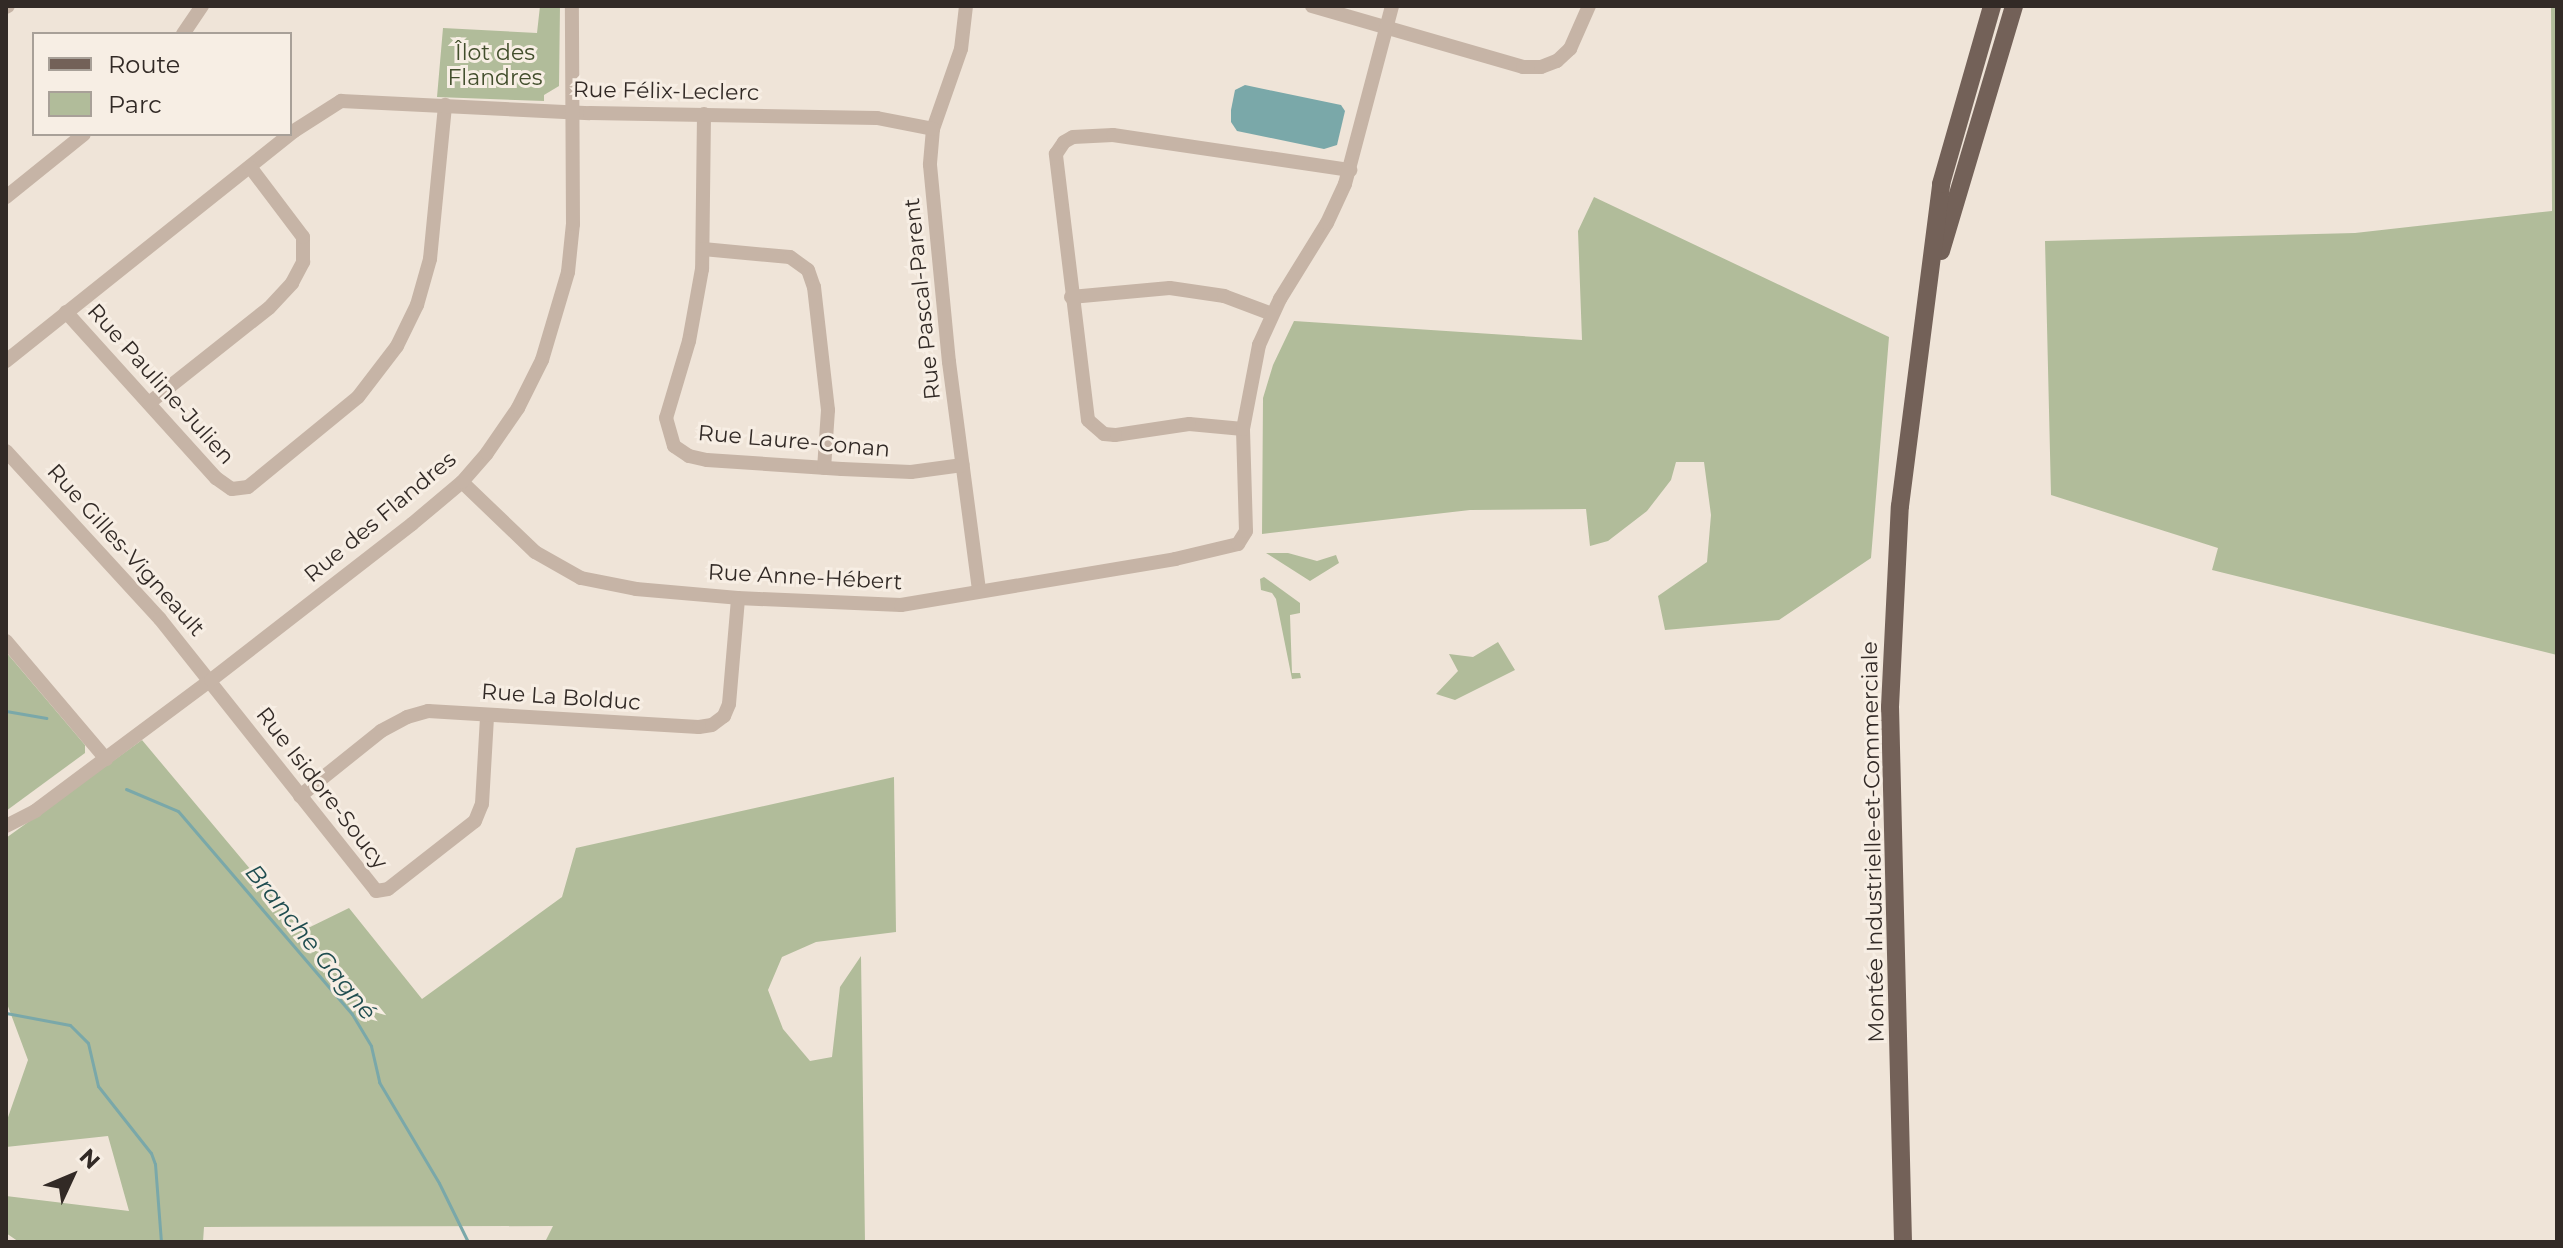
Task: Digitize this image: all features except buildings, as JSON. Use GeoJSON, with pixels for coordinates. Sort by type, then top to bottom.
{"type":"FeatureCollection","features":[{"type":"Feature","properties":{"kind":"main road","name":"Montée Industrielle-et-Commerciale"},"geometry":{"type":"LineString","coordinates":[[1903,1242],[1890,707],[1900,506],[1928,300],[1929,259],[1941,184],[1992,6]]}},
{"type":"Feature","properties":{"kind":"main road","name":"Montée Industrielle-et-Commerciale"},"geometry":{"type":"LineString","coordinates":[[1928,300],[1951,211],[2014,6]]}},
{"type":"Feature","properties":{"kind":"street"},"geometry":{"type":"LineString","coordinates":[[184,32],[202,6]]}},
{"type":"Feature","properties":{"kind":"street","name":"Rue des Flandres"},"geometry":{"type":"LineString","coordinates":[[6,826],[35,811],[211,680],[462,482],[518,408],[542,360],[560,308],[573,224],[572,6]]}},
{"type":"Feature","properties":{"kind":"street","name":"Rue Pascal-Parent"},"geometry":{"type":"LineString","coordinates":[[966,6],[961,49],[933,129],[930,165],[939,270],[979,591]]}},
{"type":"Feature","properties":{"kind":"street"},"geometry":{"type":"LineString","coordinates":[[1312,6],[1523,67],[1541,67],[1557,61],[1570,49],[1589,6]]}},
{"type":"Feature","properties":{"kind":"street"},"geometry":{"type":"LineString","coordinates":[[1350,170],[1124,136],[1073,137],[1064,142],[1056,154],[1055,165],[1085,405],[1088,420],[1095,429],[1115,435],[1189,424],[1243,429],[1251,374],[1272,314],[1327,223],[1350,170],[1392,6]]}},
{"type":"Feature","properties":{"kind":"street","name":"Rue Félix-Leclerc"},"geometry":{"type":"LineString","coordinates":[[292,133],[341,101],[573,111],[880,118],[933,129]]}},
{"type":"Feature","properties":{"kind":"street","name":"Rue Pauline-Julien"},"geometry":{"type":"LineString","coordinates":[[66,312],[216,478],[240,490],[329,424],[358,397],[397,346],[417,305],[436,229],[445,105]]}},
{"type":"Feature","properties":{"kind":"street","name":"Rue Laure-Conan"},"geometry":{"type":"LineString","coordinates":[[704,114],[703,249],[695,317],[666,418],[670,438],[682,452],[697,459],[891,472],[963,465]]}},
{"type":"Feature","properties":{"kind":"street"},"geometry":{"type":"LineString","coordinates":[[6,197],[82,136]]}},
{"type":"Feature","properties":{"kind":"street","name":"Rue Félix-Leclerc"},"geometry":{"type":"LineString","coordinates":[[6,361],[288,136]]}},
{"type":"Feature","properties":{"kind":"street"},"geometry":{"type":"LineString","coordinates":[[149,403],[269,308],[292,283],[303,262],[303,237],[250,167]]}},
{"type":"Feature","properties":{"kind":"street"},"geometry":{"type":"LineString","coordinates":[[703,249],[790,257],[808,270],[814,287],[828,410],[824,468]]}},
{"type":"Feature","properties":{"kind":"street"},"geometry":{"type":"LineString","coordinates":[[1071,297],[1170,288],[1224,296],[1272,314]]}},
{"type":"Feature","properties":{"kind":"street","name":"Rue Anne-Hébert"},"geometry":{"type":"LineString","coordinates":[[462,482],[535,552],[581,578],[636,589],[738,598],[901,605],[1238,544],[1246,531],[1243,429]]}},
{"type":"Feature","properties":{"kind":"street","name":"Rue Gilles-Vigneault"},"geometry":{"type":"LineString","coordinates":[[6,451],[160,619],[211,680]]}},
{"type":"Feature","properties":{"kind":"street","name":"Rue La Bolduc"},"geometry":{"type":"LineString","coordinates":[[300,796],[381,731],[407,717],[435,711],[712,725],[724,716],[729,704],[738,598]]}},
{"type":"Feature","properties":{"kind":"street"},"geometry":{"type":"LineString","coordinates":[[6,641],[106,759]]}},
{"type":"Feature","properties":{"kind":"street","name":"Rue Isidore-Soucy"},"geometry":{"type":"LineString","coordinates":[[211,680],[369,886],[384,891],[475,821],[482,804],[487,716]]}},
{"type":"Feature","properties":{"kind":"green space","name":"Îlot des Flandres"},"geometry":{"type":"Polygon","coordinates":[[[540,6],[560,6],[559,86],[544,95],[544,101],[437,97],[443,28],[537,33],[540,6]]]}},
{"type":"Feature","properties":{"kind":"green space"},"geometry":{"type":"Polygon","coordinates":[[[2551,6],[2557,6],[2557,655],[2212,570],[2218,548],[2051,495],[2045,241],[2355,233],[2552,211],[2551,6]]]}},
{"type":"Feature","properties":{"kind":"green space"},"geometry":{"type":"Polygon","coordinates":[[[1594,197],[1889,337],[1871,558],[1779,620],[1665,630],[1658,596],[1707,562],[1711,515],[1704,462],[1676,462],[1671,480],[1647,511],[1608,541],[1590,546],[1586,509],[1470,510],[1262,534],[1263,398],[1273,365],[1294,321],[1582,340],[1578,231],[1594,197]]]}},
{"type":"Feature","properties":{"kind":"green space"},"geometry":{"type":"Polygon","coordinates":[[[1266,553],[1288,553],[1317,561],[1336,555],[1339,563],[1310,581],[1266,553]]]}},
{"type":"Feature","properties":{"kind":"green space"},"geometry":{"type":"Polygon","coordinates":[[[1264,577],[1300,603],[1300,613],[1290,615],[1292,673],[1300,673],[1301,678],[1292,679],[1276,599],[1272,593],[1261,590],[1260,579],[1264,577]]]}},
{"type":"Feature","properties":{"kind":"green space"},"geometry":{"type":"Polygon","coordinates":[[[1498,642],[1515,670],[1455,700],[1436,694],[1458,671],[1449,654],[1473,657],[1498,642]]]}},
{"type":"Feature","properties":{"kind":"green space"},"geometry":{"type":"Polygon","coordinates":[[[6,652],[85,745],[85,753],[6,811],[6,652]]]}},
{"type":"Feature","properties":{"kind":"green space"},"geometry":{"type":"Polygon","coordinates":[[[142,740],[302,931],[349,908],[422,999],[562,897],[576,848],[894,777],[896,932],[816,942],[782,957],[768,990],[783,1029],[810,1061],[832,1057],[840,987],[861,956],[865,1242],[545,1242],[553,1226],[204,1227],[203,1242],[19,1242],[6,1233],[6,1196],[129,1211],[108,1136],[6,1147],[6,1123],[28,1060],[6,1001],[6,838],[142,740]]]}},
{"type":"Feature","properties":{"kind":"water"},"geometry":{"type":"Polygon","coordinates":[[[1245,85],[1341,105],[1345,111],[1337,145],[1324,149],[1237,131],[1231,122],[1231,110],[1235,90],[1245,85]]]}},
{"type":"Feature","properties":{"kind":"waterway","name":"Branche Gagné"},"geometry":{"type":"LineString","coordinates":[[6,711],[46,718]]}},
{"type":"Feature","properties":{"kind":"waterway","name":"Branche Gagné"},"geometry":{"type":"LineString","coordinates":[[126,789],[178,811],[352,1014],[371,1046],[379,1082],[439,1183],[468,1242]]}},
{"type":"Feature","properties":{"kind":"waterway"},"geometry":{"type":"LineString","coordinates":[[6,1013],[70,1025],[88,1043],[98,1086],[151,1153],[155,1164],[161,1242]]}}]}
